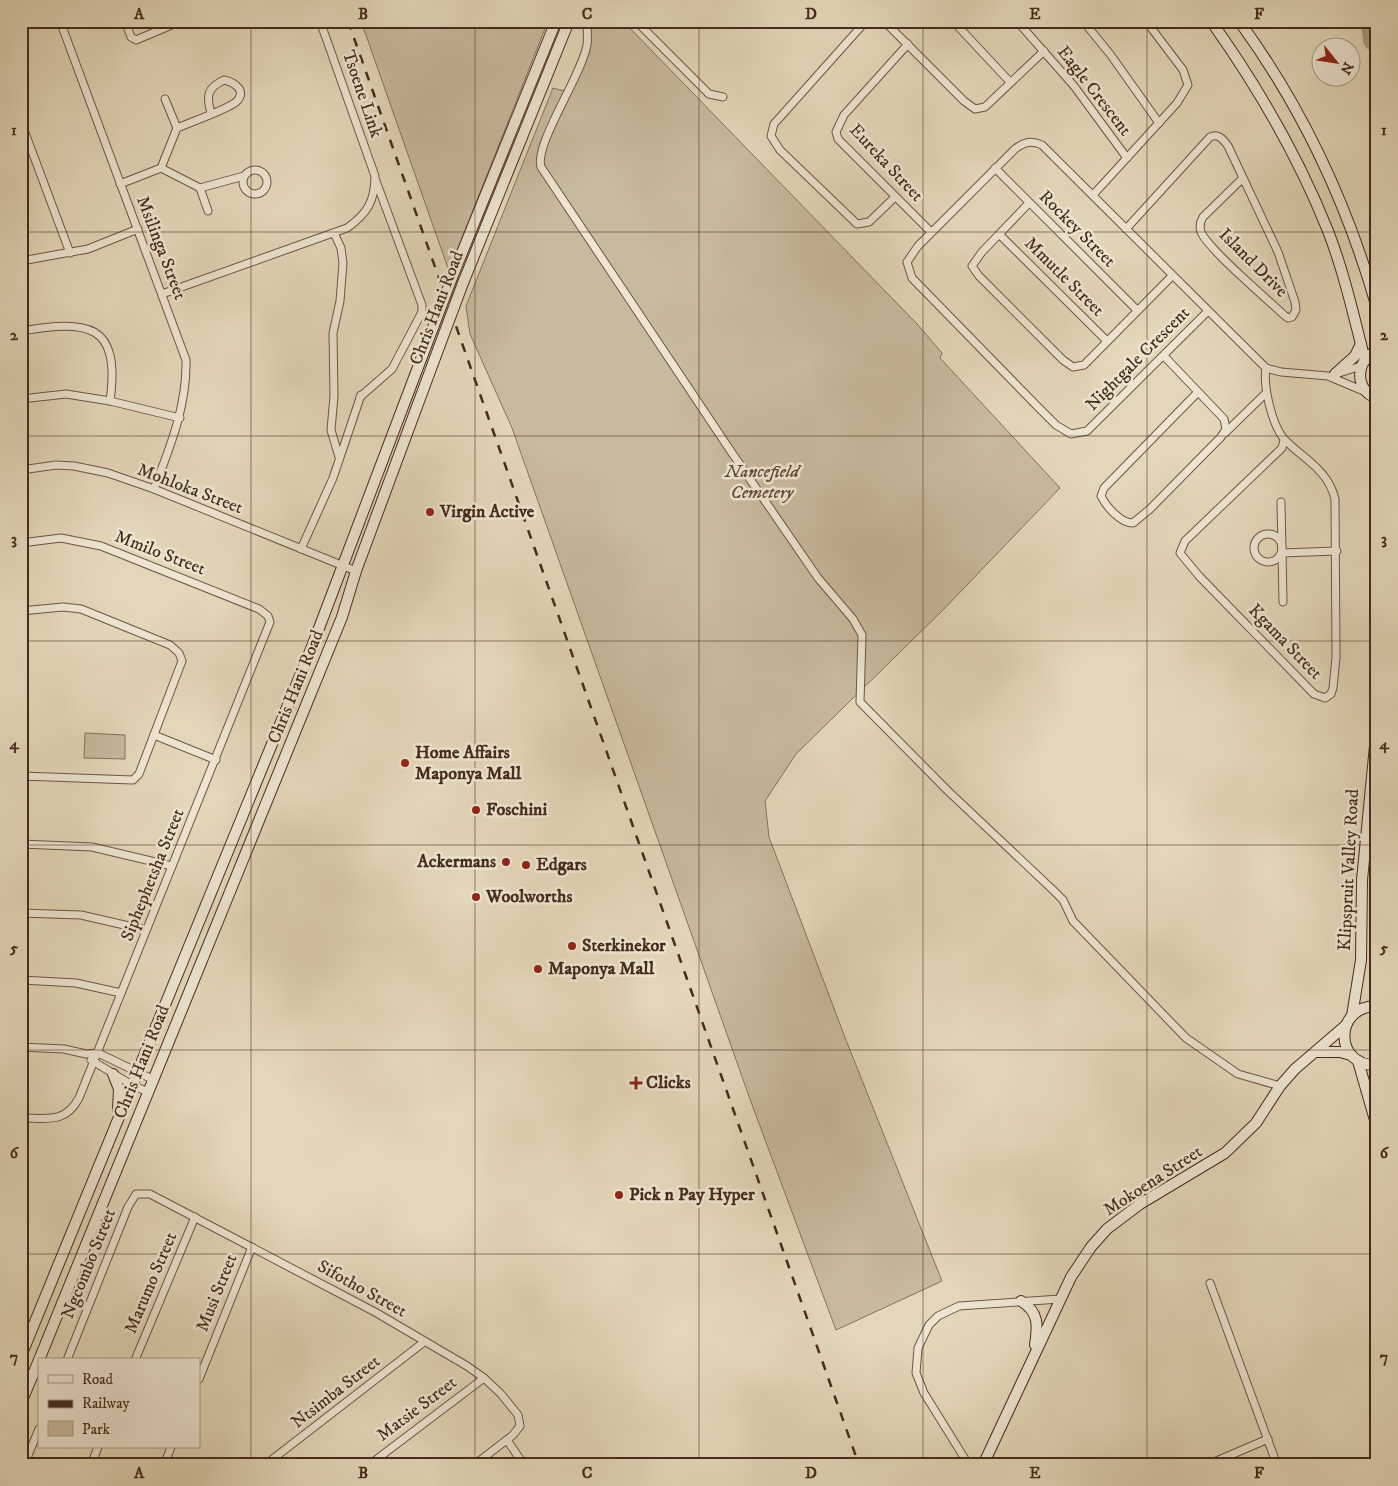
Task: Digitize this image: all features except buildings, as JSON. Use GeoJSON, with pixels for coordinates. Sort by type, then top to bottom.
{"type":"FeatureCollection","features":[{"type":"Feature","properties":{"kind":"main road","name":"Chris Hani Road"},"geometry":{"type":"LineString","coordinates":[[21,1356],[309,653],[453,275],[556,21]]}},
{"type":"Feature","properties":{"kind":"main road","name":"Chris Hani Road"},"geometry":{"type":"LineString","coordinates":[[40,1358],[152,1079],[327,655],[435,358],[569,21]]}},
{"type":"Feature","properties":{"kind":"main road"},"geometry":{"type":"LineString","coordinates":[[1211,21],[1257,88],[1307,180],[1329,233],[1361,344],[1363,363],[1360,380],[1374,397]]}},
{"type":"Feature","properties":{"kind":"main road"},"geometry":{"type":"LineString","coordinates":[[1238,21],[1292,105],[1320,156],[1357,247],[1377,308]]}},
{"type":"Feature","properties":{"kind":"main road"},"geometry":{"type":"LineString","coordinates":[[1332,375],[1355,356],[1361,344]]}},
{"type":"Feature","properties":{"kind":"main road"},"geometry":{"type":"LineString","coordinates":[[1363,363],[1377,352]]}},
{"type":"Feature","properties":{"kind":"main road","name":"Klipspruit Valley Road"},"geometry":{"type":"LineString","coordinates":[[1352,1016],[1360,960],[1362,880],[1377,725]]}},
{"type":"Feature","properties":{"kind":"main road"},"geometry":{"type":"LineString","coordinates":[[1352,1016],[1366,1007],[1377,1006]]}},
{"type":"Feature","properties":{"kind":"main road","name":"Mokoena Street"},"geometry":{"type":"LineString","coordinates":[[983,1465],[1060,1299],[1079,1264],[1107,1229],[1140,1204],[1225,1153],[1256,1123],[1280,1086],[1295,1069],[1346,1026],[1352,1016]]}},
{"type":"Feature","properties":{"kind":"main road"},"geometry":{"type":"LineString","coordinates":[[1346,1026],[1344,1041],[1354,1058],[1377,1127]]}},
{"type":"Feature","properties":{"kind":"main road"},"geometry":{"type":"LineString","coordinates":[[1316,1053],[1340,1052],[1377,1065]]}},
{"type":"Feature","properties":{"kind":"main road"},"geometry":{"type":"LineString","coordinates":[[113,1074],[120,1093],[117,1121]]}},
{"type":"Feature","properties":{"kind":"main road"},"geometry":{"type":"LineString","coordinates":[[1021,1301],[1034,1311],[1037,1318],[1034,1356]]}},
{"type":"Feature","properties":{"kind":"main road","name":"Chris Hani Road"},"geometry":{"type":"LineString","coordinates":[[21,1403],[38,1362]]}},
{"type":"Feature","properties":{"kind":"street","name":"Msilinga Street"},"geometry":{"type":"LineString","coordinates":[[60,21],[186,360],[186,382],[180,418],[154,489]]}},
{"type":"Feature","properties":{"kind":"street"},"geometry":{"type":"LineString","coordinates":[[125,21],[131,37],[135,40],[181,21]]}},
{"type":"Feature","properties":{"kind":"street","name":"Tsoene Link"},"geometry":{"type":"LineString","coordinates":[[320,21],[374,176],[422,304],[422,312],[410,330],[400,356],[392,369],[361,393],[339,457]]}},
{"type":"Feature","properties":{"kind":"street"},"geometry":{"type":"LineString","coordinates":[[587,21],[587,45],[573,82],[545,140],[538,160],[541,168],[818,578],[853,619],[862,635],[860,702],[948,791],[1063,900],[1073,921],[1186,1038],[1238,1074],[1280,1086]]}},
{"type":"Feature","properties":{"kind":"street"},"geometry":{"type":"LineString","coordinates":[[636,21],[709,94],[723,97]]}},
{"type":"Feature","properties":{"kind":"street"},"geometry":{"type":"LineString","coordinates":[[866,21],[774,124],[770,136],[780,150],[858,224],[869,222],[895,197]]}},
{"type":"Feature","properties":{"kind":"street"},"geometry":{"type":"LineString","coordinates":[[884,21],[964,101],[975,109],[985,107],[1044,51]]}},
{"type":"Feature","properties":{"kind":"street"},"geometry":{"type":"LineString","coordinates":[[953,21],[1010,82]]}},
{"type":"Feature","properties":{"kind":"street","name":"Eagle Crescent"},"geometry":{"type":"LineString","coordinates":[[1017,21],[1095,113],[1127,158]]}},
{"type":"Feature","properties":{"kind":"street"},"geometry":{"type":"LineString","coordinates":[[1083,21],[1110,54],[1159,123]]}},
{"type":"Feature","properties":{"kind":"street"},"geometry":{"type":"LineString","coordinates":[[1093,195],[1177,103],[1188,85],[1183,70],[1146,21]]}},
{"type":"Feature","properties":{"kind":"street","name":"Eureka Street"},"geometry":{"type":"LineString","coordinates":[[908,44],[844,115],[836,132],[838,139],[932,232]]}},
{"type":"Feature","properties":{"kind":"street"},"geometry":{"type":"LineString","coordinates":[[177,128],[236,102],[240,96],[240,90],[236,84],[224,80],[214,85],[209,91],[207,98],[211,113]]}},
{"type":"Feature","properties":{"kind":"street"},"geometry":{"type":"LineString","coordinates":[[120,184],[161,168],[177,128],[165,99]]}},
{"type":"Feature","properties":{"kind":"street"},"geometry":{"type":"LineString","coordinates":[[21,122],[70,253]]}},
{"type":"Feature","properties":{"kind":"street","name":"Island Drive"},"geometry":{"type":"LineString","coordinates":[[1126,229],[1214,135],[1224,139],[1278,252],[1295,302],[1296,310],[1292,317],[1288,318],[1284,315],[1213,247],[1201,230],[1200,225],[1203,217],[1242,179]]}},
{"type":"Feature","properties":{"kind":"street","name":"Nightgale Crescent"},"geometry":{"type":"LineString","coordinates":[[1035,142],[1042,146],[1093,195],[1207,312],[1086,431],[1078,434],[1064,431],[1036,405],[912,278],[907,268],[910,256],[996,168],[1020,145],[1035,142]]}},
{"type":"Feature","properties":{"kind":"street"},"geometry":{"type":"LineString","coordinates":[[161,168],[200,188],[244,176]]}},
{"type":"Feature","properties":{"kind":"street","name":"Rockey Street"},"geometry":{"type":"LineString","coordinates":[[996,168],[1137,310]]}},
{"type":"Feature","properties":{"kind":"street","name":"Tsoene Link"},"geometry":{"type":"LineString","coordinates":[[334,233],[359,220],[370,205],[375,189],[374,176]]}},
{"type":"Feature","properties":{"kind":"street"},"geometry":{"type":"LineString","coordinates":[[200,188],[208,211]]}},
{"type":"Feature","properties":{"kind":"street"},"geometry":{"type":"LineString","coordinates":[[1029,203],[982,252],[972,266],[996,294],[1063,360],[1073,366],[1084,365],[1172,276]]}},
{"type":"Feature","properties":{"kind":"street"},"geometry":{"type":"LineString","coordinates":[[21,261],[88,249],[138,229]]}},
{"type":"Feature","properties":{"kind":"street"},"geometry":{"type":"LineString","coordinates":[[162,294],[334,233],[341,248],[343,263],[340,301],[333,333],[334,396],[331,430],[339,457],[324,502],[301,549]]}},
{"type":"Feature","properties":{"kind":"street","name":"Mmutle Street"},"geometry":{"type":"LineString","coordinates":[[1000,235],[1107,342]]}},
{"type":"Feature","properties":{"kind":"street"},"geometry":{"type":"LineString","coordinates":[[1207,312],[1266,368],[1280,372],[1332,375],[1374,397]]}},
{"type":"Feature","properties":{"kind":"street"},"geometry":{"type":"LineString","coordinates":[[21,331],[59,325],[77,326],[94,330],[104,341],[113,369],[110,401]]}},
{"type":"Feature","properties":{"kind":"street"},"geometry":{"type":"LineString","coordinates":[[1164,356],[1224,419],[1226,427],[1224,433]]}},
{"type":"Feature","properties":{"kind":"street"},"geometry":{"type":"LineString","coordinates":[[1332,375],[1363,363]]}},
{"type":"Feature","properties":{"kind":"street","name":"Kgama Street"},"geometry":{"type":"LineString","coordinates":[[1266,368],[1266,393],[1284,440],[1317,467],[1330,483],[1335,498],[1338,610],[1333,688],[1327,697],[1322,698],[1314,694],[1193,570],[1180,553],[1185,541],[1282,448],[1284,440]]}},
{"type":"Feature","properties":{"kind":"street"},"geometry":{"type":"LineString","coordinates":[[1198,392],[1104,488],[1101,496],[1120,518],[1133,523],[1150,509],[1266,393]]}},
{"type":"Feature","properties":{"kind":"street"},"geometry":{"type":"LineString","coordinates":[[21,399],[66,394],[110,401],[180,418]]}},
{"type":"Feature","properties":{"kind":"street","name":"Mohloka Street"},"geometry":{"type":"LineString","coordinates":[[21,470],[56,465],[74,466],[108,474],[154,489],[356,571]]}},
{"type":"Feature","properties":{"kind":"street"},"geometry":{"type":"LineString","coordinates":[[1281,502],[1283,602]]}},
{"type":"Feature","properties":{"kind":"street"},"geometry":{"type":"LineString","coordinates":[[1282,553],[1280,543],[1274,536],[1265,534],[1259,537],[1254,544],[1254,553],[1260,560],[1273,561],[1282,553],[1337,551]]}},
{"type":"Feature","properties":{"kind":"street","name":"Mmilo Street"},"geometry":{"type":"LineString","coordinates":[[21,543],[61,538],[101,546],[263,611],[269,619],[268,631]]}},
{"type":"Feature","properties":{"kind":"street"},"geometry":{"type":"LineString","coordinates":[[21,611],[64,607],[81,609],[170,645],[180,653],[182,665],[139,774],[130,781],[21,776]]}},
{"type":"Feature","properties":{"kind":"street","name":"Siphephetsha Street"},"geometry":{"type":"LineString","coordinates":[[21,1118],[65,1116],[75,1106],[268,631]]}},
{"type":"Feature","properties":{"kind":"street"},"geometry":{"type":"LineString","coordinates":[[154,735],[216,760]]}},
{"type":"Feature","properties":{"kind":"street"},"geometry":{"type":"LineString","coordinates":[[21,844],[92,847],[172,866]]}},
{"type":"Feature","properties":{"kind":"street"},"geometry":{"type":"LineString","coordinates":[[21,914],[81,915],[146,930]]}},
{"type":"Feature","properties":{"kind":"street"},"geometry":{"type":"LineString","coordinates":[[21,980],[76,983],[121,993]]}},
{"type":"Feature","properties":{"kind":"street"},"geometry":{"type":"LineString","coordinates":[[21,1047],[64,1049],[86,1054],[98,1053],[137,1074],[152,1079]]}},
{"type":"Feature","properties":{"kind":"street"},"geometry":{"type":"LineString","coordinates":[[86,1054],[94,1063],[148,1092]]}},
{"type":"Feature","properties":{"kind":"street","name":"Ngcombo Street"},"geometry":{"type":"LineString","coordinates":[[68,1358],[128,1207],[136,1194],[150,1194]]}},
{"type":"Feature","properties":{"kind":"street","name":"Sifotho Street"},"geometry":{"type":"LineString","coordinates":[[150,1194],[375,1312],[484,1378],[518,1415],[520,1426],[507,1440]]}},
{"type":"Feature","properties":{"kind":"street","name":"Marumo Street"},"geometry":{"type":"LineString","coordinates":[[136,1358],[195,1217]]}},
{"type":"Feature","properties":{"kind":"street","name":"Musi Street"},"geometry":{"type":"LineString","coordinates":[[200,1377],[252,1247]]}},
{"type":"Feature","properties":{"kind":"street"},"geometry":{"type":"LineString","coordinates":[[1210,1283],[1278,1465]]}},
{"type":"Feature","properties":{"kind":"street"},"geometry":{"type":"LineString","coordinates":[[964,1459],[920,1384],[916,1361],[918,1348],[930,1326],[938,1316],[948,1310],[966,1305],[1060,1299]]}},
{"type":"Feature","properties":{"kind":"street","name":"Ntsimba Street"},"geometry":{"type":"LineString","coordinates":[[265,1465],[424,1342]]}},
{"type":"Feature","properties":{"kind":"street","name":"Matsie Street"},"geometry":{"type":"LineString","coordinates":[[368,1465],[484,1378]]}},
{"type":"Feature","properties":{"kind":"street"},"geometry":{"type":"LineString","coordinates":[[24,1465],[38,1431]]}},
{"type":"Feature","properties":{"kind":"street"},"geometry":{"type":"LineString","coordinates":[[1207,1465],[1268,1439]]}},
{"type":"Feature","properties":{"kind":"street"},"geometry":{"type":"LineString","coordinates":[[474,1465],[507,1440],[524,1465]]}},
{"type":"Feature","properties":{"kind":"street"},"geometry":{"type":"LineString","coordinates":[[91,1465],[98,1448]]}},
{"type":"Feature","properties":{"kind":"street"},"geometry":{"type":"LineString","coordinates":[[164,1465],[171,1448]]}},
{"type":"Feature","properties":{"kind":"green space"},"geometry":{"type":"Polygon","coordinates":[[[361,21],[548,21],[449,271],[361,21]]]}},
{"type":"Feature","properties":{"kind":"green space","name":"Nancefield Cemetery"},"geometry":{"type":"Polygon","coordinates":[[[595,21],[623,21],[918,325],[942,353],[940,358],[1060,488],[943,610],[796,754],[765,801],[769,837],[846,1040],[942,1281],[836,1330],[751,1102],[512,428],[470,334],[466,306],[553,88],[565,91],[595,21]]]}},
{"type":"Feature","properties":{"kind":"green space"},"geometry":{"type":"Polygon","coordinates":[[[85,733],[125,735],[125,759],[84,758],[85,733]]]}},
{"type":"Feature","properties":{"kind":"waterway"},"geometry":{"type":"LineString","coordinates":[[1368,21],[1371,42],[1377,46]]}},
{"type":"Feature","properties":{"kind":"tunnel"},"geometry":{"type":"LineString","coordinates":[[965,1459],[969,1465]]}},
{"type":"Feature","properties":{"kind":"railway"},"geometry":{"type":"LineString","coordinates":[[348,21],[859,1465]]}},
{"type":"Feature","properties":{"kind":"place","name":"Virgin Active"},"geometry":{"type":"Point","coordinates":[430,512]}},
{"type":"Feature","properties":{"kind":"place","name":"Home Affairs Maponya Mall"},"geometry":{"type":"Point","coordinates":[405,763]}},
{"type":"Feature","properties":{"kind":"place","name":"Foschini"},"geometry":{"type":"Point","coordinates":[476,810]}},
{"type":"Feature","properties":{"kind":"place","name":"Ackermans"},"geometry":{"type":"Point","coordinates":[506,862]}},
{"type":"Feature","properties":{"kind":"place","name":"Edgars"},"geometry":{"type":"Point","coordinates":[526,865]}},
{"type":"Feature","properties":{"kind":"place","name":"Woolworths"},"geometry":{"type":"Point","coordinates":[476,897]}},
{"type":"Feature","properties":{"kind":"place","name":"Sterkinekor"},"geometry":{"type":"Point","coordinates":[572,946]}},
{"type":"Feature","properties":{"kind":"place","name":"Maponya Mall"},"geometry":{"type":"Point","coordinates":[538,969]}},
{"type":"Feature","properties":{"kind":"place","name":"Clicks"},"geometry":{"type":"Point","coordinates":[636,1083]}},
{"type":"Feature","properties":{"kind":"place","name":"Pick n Pay Hyper"},"geometry":{"type":"Point","coordinates":[619,1195]}}]}
